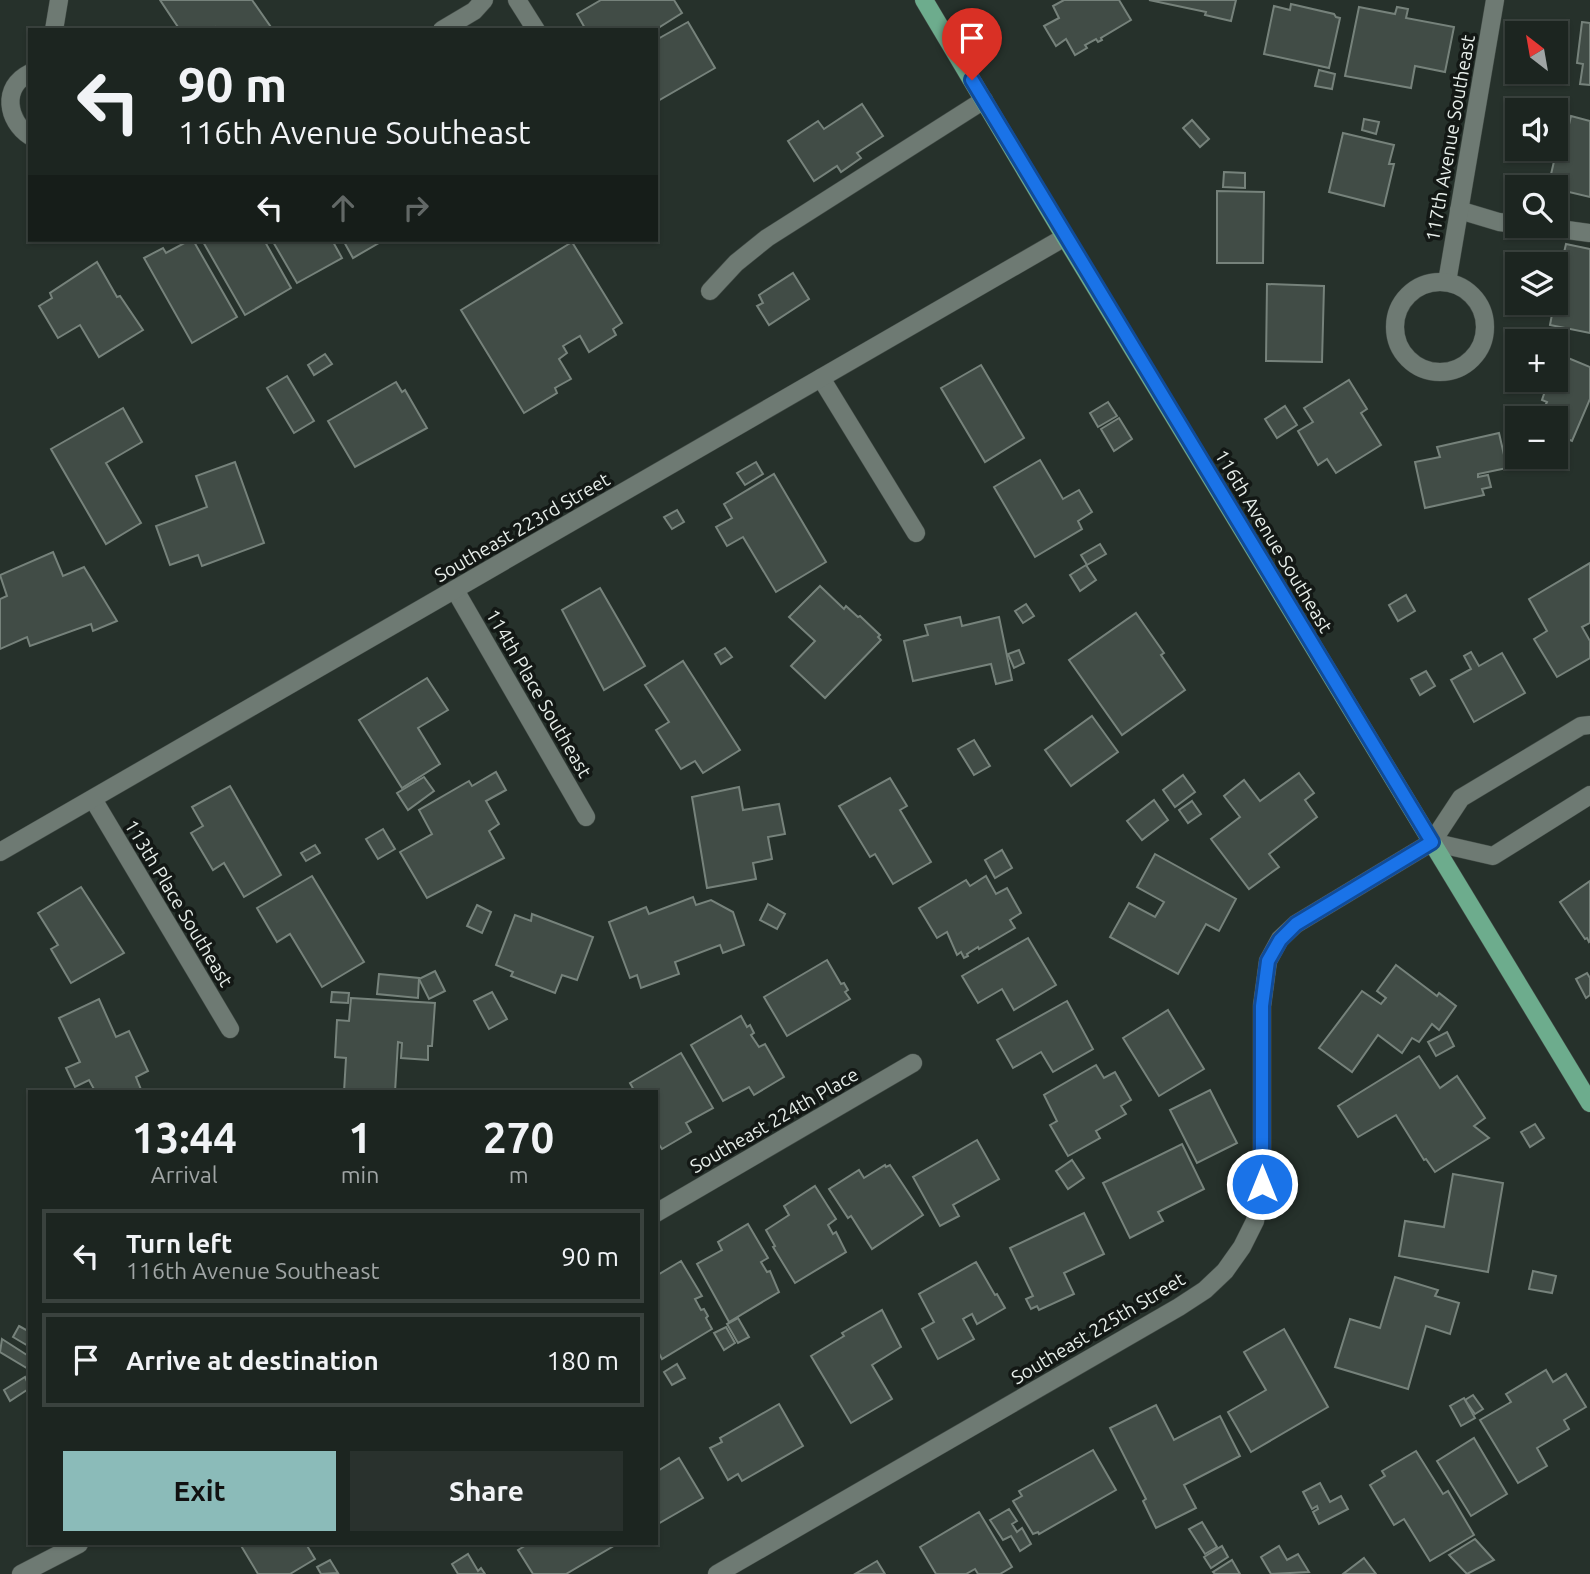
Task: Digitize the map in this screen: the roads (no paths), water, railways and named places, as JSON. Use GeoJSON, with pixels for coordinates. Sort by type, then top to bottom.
{"type":"FeatureCollection","features":[{"type":"Feature","properties":{"kind":"main road","name":"116th Avenue Southeast"},"geometry":{"type":"LineString","coordinates":[[924,0],[1590,1104]]}},
{"type":"Feature","properties":{"kind":"street"},"geometry":{"type":"LineString","coordinates":[[54,28],[59,0]]}},
{"type":"Feature","properties":{"kind":"street"},"geometry":{"type":"LineString","coordinates":[[445,28],[474,11],[484,0]]}},
{"type":"Feature","properties":{"kind":"street"},"geometry":{"type":"LineString","coordinates":[[517,0],[535,28]]}},
{"type":"Feature","properties":{"kind":"street","name":"117th Avenue Southeast"},"geometry":{"type":"LineString","coordinates":[[1447,282],[1494,0]]}},
{"type":"Feature","properties":{"kind":"street"},"geometry":{"type":"LineString","coordinates":[[28,75],[16,85],[10,107],[19,129],[28,135]]}},
{"type":"Feature","properties":{"kind":"street"},"geometry":{"type":"LineString","coordinates":[[710,291],[736,263],[767,238],[984,100]]}},
{"type":"Feature","properties":{"kind":"street"},"geometry":{"type":"LineString","coordinates":[[1459,210],[1505,223]]}},
{"type":"Feature","properties":{"kind":"street"},"geometry":{"type":"LineString","coordinates":[[1568,230],[1590,233]]}},
{"type":"Feature","properties":{"kind":"street","name":"Southeast 223rd Street"},"geometry":{"type":"LineString","coordinates":[[0,852],[1065,237]]}},
{"type":"Feature","properties":{"kind":"street"},"geometry":{"type":"LineString","coordinates":[[1447,282],[1464,288],[1477,300],[1484,316],[1485,334],[1479,351],[1466,364],[1450,371],[1433,372],[1416,365],[1403,354],[1396,337],[1395,319],[1402,303],[1414,290],[1430,283],[1447,282]]}},
{"type":"Feature","properties":{"kind":"street"},"geometry":{"type":"LineString","coordinates":[[821,378],[916,533]]}},
{"type":"Feature","properties":{"kind":"street","name":"114th Place Southeast"},"geometry":{"type":"LineString","coordinates":[[455,590],[586,817]]}},
{"type":"Feature","properties":{"kind":"street","name":"Southeast 225th Street"},"geometry":{"type":"LineString","coordinates":[[717,1574],[1205,1290],[1225,1270],[1242,1247],[1255,1221],[1262,1184],[1262,1006],[1268,961],[1280,940],[1296,924],[1432,842],[1461,798],[1581,726],[1590,725]]}},
{"type":"Feature","properties":{"kind":"street"},"geometry":{"type":"LineString","coordinates":[[1432,842],[1493,856],[1590,796]]}},
{"type":"Feature","properties":{"kind":"street","name":"113th Place Southeast"},"geometry":{"type":"LineString","coordinates":[[93,799],[230,1029]]}},
{"type":"Feature","properties":{"kind":"street","name":"Southeast 224th Place"},"geometry":{"type":"LineString","coordinates":[[658,1212],[913,1063]]}},
{"type":"Feature","properties":{"kind":"street"},"geometry":{"type":"LineString","coordinates":[[21,1574],[77,1545]]}}]}
